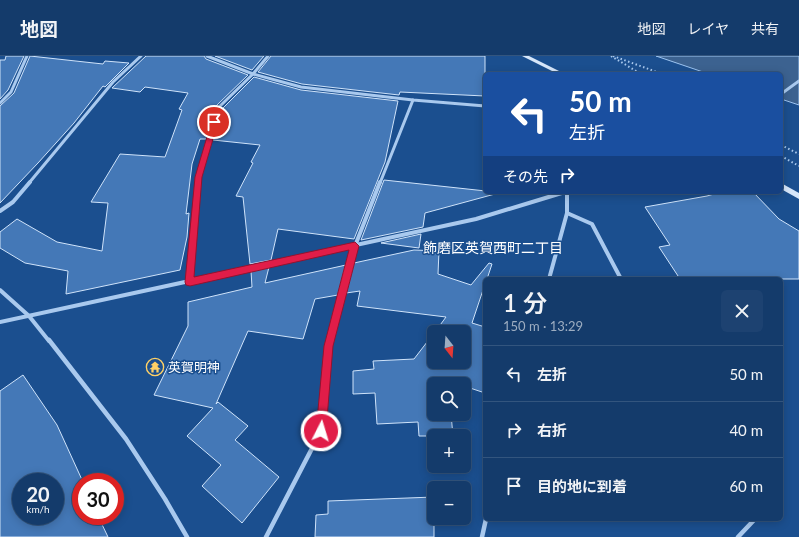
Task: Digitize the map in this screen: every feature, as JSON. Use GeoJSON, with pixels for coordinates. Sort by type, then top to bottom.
{"type":"FeatureCollection","features":[{"type":"Feature","properties":{"kind":"street"},"geometry":{"type":"LineString","coordinates":[[0,104],[11,92],[27,56]]}},
{"type":"Feature","properties":{"kind":"street"},"geometry":{"type":"LineString","coordinates":[[0,211],[13,202],[113,82],[141,56]]}},
{"type":"Feature","properties":{"kind":"street"},"geometry":{"type":"LineString","coordinates":[[207,56],[253,74],[301,87],[413,100],[483,106]]}},
{"type":"Feature","properties":{"kind":"street"},"geometry":{"type":"LineString","coordinates":[[190,282],[198,177],[218,108],[253,74],[268,56]]}},
{"type":"Feature","properties":{"kind":"street"},"geometry":{"type":"LineString","coordinates":[[525,56],[558,72]]}},
{"type":"Feature","properties":{"kind":"street"},"geometry":{"type":"LineString","coordinates":[[783,93],[799,81]]}},
{"type":"Feature","properties":{"kind":"street"},"geometry":{"type":"LineString","coordinates":[[266,537],[321,431],[328,346],[355,246],[413,100]]}},
{"type":"Feature","properties":{"kind":"street"},"geometry":{"type":"LineString","coordinates":[[783,187],[799,196]]}},
{"type":"Feature","properties":{"kind":"street"},"geometry":{"type":"LineString","coordinates":[[0,322],[476,219],[559,194]]}},
{"type":"Feature","properties":{"kind":"street"},"geometry":{"type":"LineString","coordinates":[[550,277],[567,213],[566,194]]}},
{"type":"Feature","properties":{"kind":"street"},"geometry":{"type":"LineString","coordinates":[[567,213],[592,224],[619,277]]}},
{"type":"Feature","properties":{"kind":"street"},"geometry":{"type":"LineString","coordinates":[[0,290],[29,316],[76,373],[126,440],[166,499],[187,537]]}},
{"type":"Feature","properties":{"kind":"street"},"geometry":{"type":"LineString","coordinates":[[482,537],[486,521]]}},
{"type":"Feature","properties":{"kind":"street"},"geometry":{"type":"LineString","coordinates":[[738,537],[753,521]]}},
{"type":"Feature","properties":{"kind":"path"},"geometry":{"type":"LineString","coordinates":[[612,56],[638,72]]}},
{"type":"Feature","properties":{"kind":"path"},"geometry":{"type":"LineString","coordinates":[[612,56],[656,72]]}},
{"type":"Feature","properties":{"kind":"path"},"geometry":{"type":"LineString","coordinates":[[783,145],[799,154]]}},
{"type":"Feature","properties":{"kind":"path"},"geometry":{"type":"LineString","coordinates":[[783,157],[799,166]]}},
{"type":"Feature","properties":{"kind":"water"},"geometry":{"type":"Polygon","coordinates":[[[656,56],[799,56],[799,105],[783,100],[783,72],[703,72],[656,56]]]}},
{"type":"Feature","properties":{"kind":"building"},"geometry":{"type":"Polygon","coordinates":[[[6,56],[24,56],[8,90],[0,99],[0,60],[5,60],[6,56]]]}},
{"type":"Feature","properties":{"kind":"building"},"geometry":{"type":"Polygon","coordinates":[[[30,56],[103,64],[105,61],[129,63],[105,87],[103,86],[74,123],[0,203],[0,106],[14,93],[30,56]]]}},
{"type":"Feature","properties":{"kind":"building"},"geometry":{"type":"Polygon","coordinates":[[[146,56],[204,56],[206,59],[248,75],[216,106],[207,139],[200,139],[192,164],[186,214],[189,213],[187,237],[180,270],[66,294],[68,271],[25,263],[0,248],[0,232],[17,219],[57,242],[102,251],[108,203],[91,202],[120,154],[165,157],[182,110],[179,109],[188,93],[145,87],[140,92],[112,88],[146,56]]]}},
{"type":"Feature","properties":{"kind":"building"},"geometry":{"type":"Polygon","coordinates":[[[215,56],[264,56],[252,70],[215,56]]]}},
{"type":"Feature","properties":{"kind":"building"},"geometry":{"type":"Polygon","coordinates":[[[271,56],[485,56],[483,96],[400,92],[399,95],[302,84],[258,72],[271,56]]]}},
{"type":"Feature","properties":{"kind":"building"},"geometry":{"type":"Polygon","coordinates":[[[254,77],[301,90],[398,101],[385,162],[354,239],[278,229],[271,260],[250,264],[243,197],[236,196],[253,163],[251,162],[260,145],[213,140],[221,110],[254,77]]]}},
{"type":"Feature","properties":{"kind":"building"},"geometry":{"type":"Polygon","coordinates":[[[384,180],[483,191],[483,194],[495,194],[425,213],[423,227],[361,240],[384,180]]]}},
{"type":"Feature","properties":{"kind":"building"},"geometry":{"type":"Polygon","coordinates":[[[714,194],[755,194],[779,219],[799,231],[799,279],[783,279],[783,277],[679,277],[659,247],[670,245],[645,207],[714,194]]]}},
{"type":"Feature","properties":{"kind":"building"},"geometry":{"type":"Polygon","coordinates":[[[421,234],[419,248],[381,243],[421,234]]]}},
{"type":"Feature","properties":{"kind":"building"},"geometry":{"type":"Polygon","coordinates":[[[414,250],[439,251],[438,274],[471,285],[489,263],[492,264],[488,277],[483,277],[483,290],[472,323],[483,326],[483,392],[471,388],[471,377],[427,377],[427,421],[452,421],[452,429],[427,429],[427,436],[419,436],[418,422],[377,424],[375,393],[353,394],[353,371],[374,369],[373,361],[414,359],[427,342],[427,369],[471,369],[471,325],[440,325],[446,317],[357,306],[360,291],[346,293],[354,263],[414,250]]]}},
{"type":"Feature","properties":{"kind":"building"},"geometry":{"type":"Polygon","coordinates":[[[346,265],[338,295],[315,299],[303,339],[248,331],[216,404],[218,402],[248,426],[235,440],[279,477],[242,523],[202,486],[221,465],[187,436],[213,408],[154,395],[188,326],[188,302],[252,287],[251,271],[269,267],[265,283],[346,265]]]}},
{"type":"Feature","properties":{"kind":"building"},"geometry":{"type":"Polygon","coordinates":[[[23,375],[57,425],[79,473],[72,473],[72,525],[102,525],[108,537],[0,537],[0,391],[23,375]]]}},
{"type":"Feature","properties":{"kind":"building"},"geometry":{"type":"Polygon","coordinates":[[[427,497],[427,525],[434,525],[434,537],[315,537],[316,515],[328,514],[328,501],[427,497]]]}},
{"type":"Feature","properties":{"kind":"place","name":"英賀明神"},"geometry":{"type":"Point","coordinates":[155,367]}},
{"type":"Feature","properties":{"kind":"district","name":"飾磨区英賀西町二丁目"},"geometry":{"type":"Point","coordinates":[493,248]}},
{"type":"Feature","properties":{"kind":"route"},"geometry":{"type":"LineString","coordinates":[[214,122],[198,177],[190,282],[355,246],[328,346],[321,431]]}}]}
